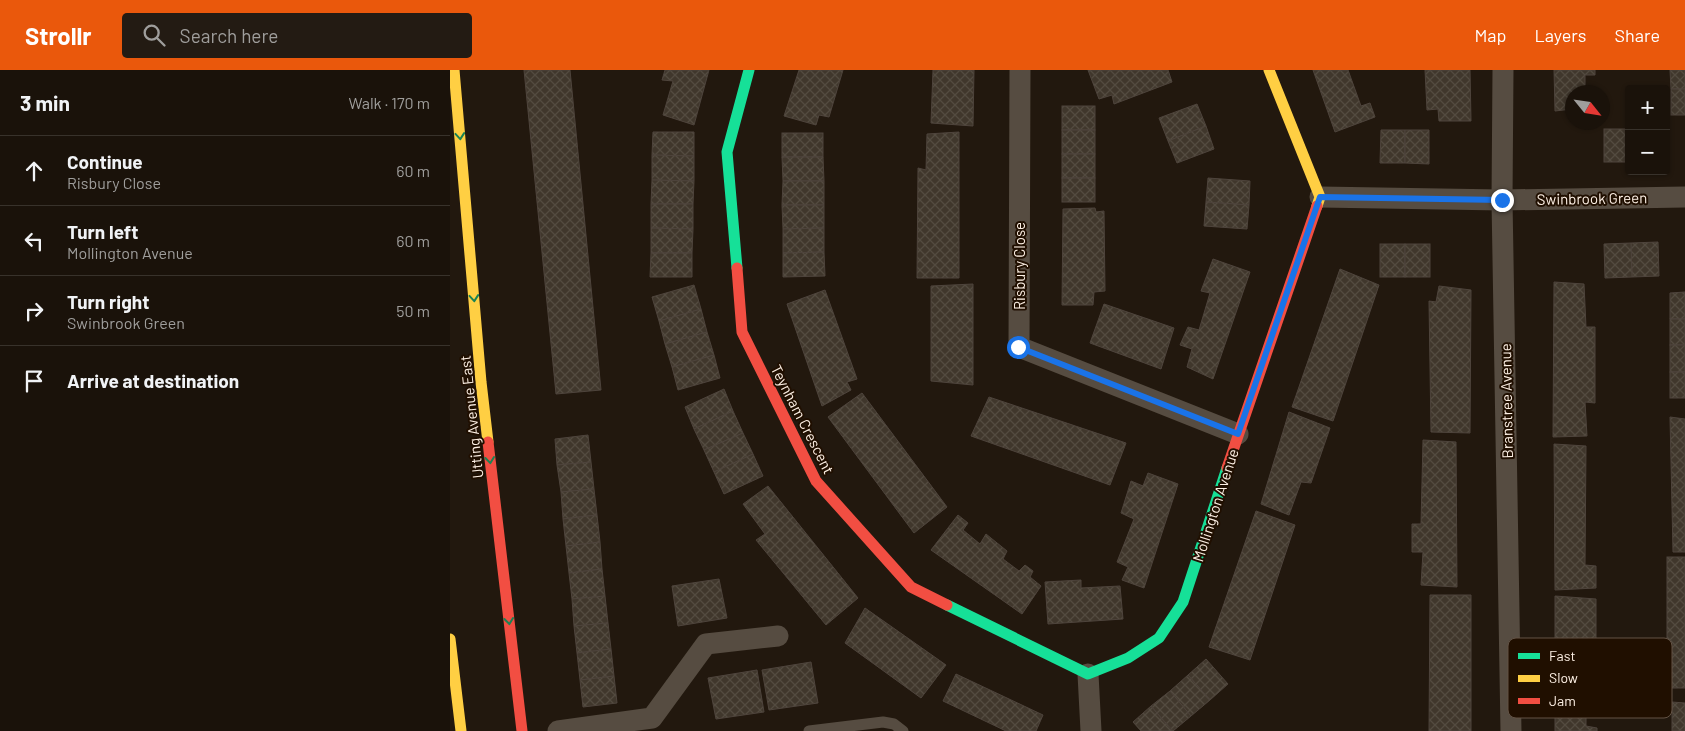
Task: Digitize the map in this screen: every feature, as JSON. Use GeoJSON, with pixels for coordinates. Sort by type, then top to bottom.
{"type":"FeatureCollection","features":[{"type":"Feature","properties":{"kind":"street","name":"Utting Avenue East"},"geometry":{"type":"LineString","coordinates":[[454,70],[481,382],[522,731]]}},
{"type":"Feature","properties":{"kind":"street","name":"Teynham Crescent"},"geometry":{"type":"LineString","coordinates":[[749,70],[726,152],[742,332],[816,481],[911,587],[1088,674]]}},
{"type":"Feature","properties":{"kind":"street","name":"Risbury Close"},"geometry":{"type":"LineString","coordinates":[[1020,70],[1018,347],[1238,434]]}},
{"type":"Feature","properties":{"kind":"street"},"geometry":{"type":"LineString","coordinates":[[1269,70],[1320,197]]}},
{"type":"Feature","properties":{"kind":"street","name":"Branstree Avenue"},"geometry":{"type":"LineString","coordinates":[[1503,70],[1502,200],[1509,638]]}},
{"type":"Feature","properties":{"kind":"street","name":"Mollington Avenue"},"geometry":{"type":"LineString","coordinates":[[1088,674],[1128,658],[1159,638],[1183,602],[1238,434],[1320,197]]}},
{"type":"Feature","properties":{"kind":"street","name":"Swinbrook Green"},"geometry":{"type":"LineString","coordinates":[[1320,197],[1502,200],[1685,197]]}},
{"type":"Feature","properties":{"kind":"street"},"geometry":{"type":"LineString","coordinates":[[558,731],[652,718],[706,644],[778,636]]}},
{"type":"Feature","properties":{"kind":"street"},"geometry":{"type":"LineString","coordinates":[[450,639],[461,731]]}},
{"type":"Feature","properties":{"kind":"street"},"geometry":{"type":"LineString","coordinates":[[1088,674],[1091,731]]}},
{"type":"Feature","properties":{"kind":"street","name":"Branstree Avenue"},"geometry":{"type":"LineString","coordinates":[[1511,718],[1511,731]]}},
{"type":"Feature","properties":{"kind":"lane"},"geometry":{"type":"LineString","coordinates":[[809,731],[883,722],[894,724],[903,731]]}},
{"type":"Feature","properties":{"kind":"building"},"geometry":{"type":"Polygon","coordinates":[[[524,70],[570,70],[601,390],[556,394],[524,70]]]}},
{"type":"Feature","properties":{"kind":"building"},"geometry":{"type":"Polygon","coordinates":[[[665,70],[709,70],[694,125],[663,115],[673,81],[662,80],[665,70]]]}},
{"type":"Feature","properties":{"kind":"building"},"geometry":{"type":"Polygon","coordinates":[[[799,70],[843,70],[829,117],[819,115],[816,125],[784,116],[799,70]]]}},
{"type":"Feature","properties":{"kind":"building"},"geometry":{"type":"Polygon","coordinates":[[[933,70],[974,70],[973,126],[931,123],[933,70]]]}},
{"type":"Feature","properties":{"kind":"building"},"geometry":{"type":"Polygon","coordinates":[[[1088,70],[1168,70],[1172,82],[1114,104],[1112,95],[1099,99],[1088,70]]]}},
{"type":"Feature","properties":{"kind":"building"},"geometry":{"type":"Polygon","coordinates":[[[1313,70],[1348,70],[1361,106],[1370,103],[1375,117],[1335,132],[1313,70]]]}},
{"type":"Feature","properties":{"kind":"building"},"geometry":{"type":"Polygon","coordinates":[[[1425,70],[1470,70],[1471,121],[1439,121],[1438,109],[1427,110],[1425,70]]]}},
{"type":"Feature","properties":{"kind":"building"},"geometry":{"type":"Polygon","coordinates":[[[1554,70],[1595,70],[1595,75],[1585,75],[1585,85],[1565,85],[1565,110],[1555,111],[1554,70]]]}},
{"type":"Feature","properties":{"kind":"building"},"geometry":{"type":"Polygon","coordinates":[[[1670,70],[1685,70],[1685,89],[1671,89],[1670,70]]]}},
{"type":"Feature","properties":{"kind":"building"},"geometry":{"type":"Polygon","coordinates":[[[1671,89],[1685,89],[1685,115],[1671,115],[1671,89]]]}},
{"type":"Feature","properties":{"kind":"building"},"geometry":{"type":"Polygon","coordinates":[[[1197,104],[1206,126],[1168,141],[1159,118],[1197,104]]]}},
{"type":"Feature","properties":{"kind":"building"},"geometry":{"type":"Polygon","coordinates":[[[1062,106],[1095,106],[1095,130],[1062,130],[1062,106]]]}},
{"type":"Feature","properties":{"kind":"building"},"geometry":{"type":"Polygon","coordinates":[[[1206,126],[1214,149],[1177,163],[1168,141],[1206,126]]]}},
{"type":"Feature","properties":{"kind":"building"},"geometry":{"type":"Polygon","coordinates":[[[1625,129],[1625,162],[1604,162],[1604,130],[1625,129]]]}},
{"type":"Feature","properties":{"kind":"building"},"geometry":{"type":"Polygon","coordinates":[[[1062,130],[1095,130],[1095,154],[1062,154],[1062,130]]]}},
{"type":"Feature","properties":{"kind":"building"},"geometry":{"type":"Polygon","coordinates":[[[1381,130],[1405,130],[1405,163],[1380,163],[1381,130]]]}},
{"type":"Feature","properties":{"kind":"building"},"geometry":{"type":"Polygon","coordinates":[[[1405,130],[1429,130],[1429,164],[1405,163],[1405,130]]]}},
{"type":"Feature","properties":{"kind":"building"},"geometry":{"type":"Polygon","coordinates":[[[653,132],[694,132],[694,156],[652,155],[653,132]]]}},
{"type":"Feature","properties":{"kind":"building"},"geometry":{"type":"Polygon","coordinates":[[[959,132],[959,278],[917,278],[918,168],[926,170],[927,134],[959,132]]]}},
{"type":"Feature","properties":{"kind":"building"},"geometry":{"type":"Polygon","coordinates":[[[782,133],[823,133],[823,157],[782,157],[782,133]]]}},
{"type":"Feature","properties":{"kind":"building"},"geometry":{"type":"Polygon","coordinates":[[[1062,154],[1095,154],[1095,178],[1062,178],[1062,154]]]}},
{"type":"Feature","properties":{"kind":"building"},"geometry":{"type":"Polygon","coordinates":[[[652,155],[694,156],[694,181],[652,180],[652,155]]]}},
{"type":"Feature","properties":{"kind":"building"},"geometry":{"type":"Polygon","coordinates":[[[782,157],[823,157],[824,181],[783,181],[782,157]]]}},
{"type":"Feature","properties":{"kind":"building"},"geometry":{"type":"Polygon","coordinates":[[[1062,178],[1095,178],[1095,202],[1062,202],[1062,178]]]}},
{"type":"Feature","properties":{"kind":"building"},"geometry":{"type":"Polygon","coordinates":[[[1208,178],[1250,181],[1249,205],[1206,202],[1208,178]]]}},
{"type":"Feature","properties":{"kind":"building"},"geometry":{"type":"Polygon","coordinates":[[[652,180],[694,181],[693,204],[651,204],[652,180]]]}},
{"type":"Feature","properties":{"kind":"building"},"geometry":{"type":"Polygon","coordinates":[[[783,181],[824,181],[824,205],[782,205],[783,181]]]}},
{"type":"Feature","properties":{"kind":"building"},"geometry":{"type":"Polygon","coordinates":[[[1206,202],[1249,205],[1247,229],[1204,226],[1206,202]]]}},
{"type":"Feature","properties":{"kind":"building"},"geometry":{"type":"Polygon","coordinates":[[[651,204],[693,204],[693,229],[651,228],[651,204]]]}},
{"type":"Feature","properties":{"kind":"building"},"geometry":{"type":"Polygon","coordinates":[[[782,205],[824,205],[824,228],[783,229],[782,205]]]}},
{"type":"Feature","properties":{"kind":"building"},"geometry":{"type":"Polygon","coordinates":[[[1095,208],[1096,212],[1104,211],[1105,291],[1094,292],[1093,305],[1062,305],[1063,209],[1095,208]]]}},
{"type":"Feature","properties":{"kind":"building"},"geometry":{"type":"Polygon","coordinates":[[[651,228],[693,229],[692,253],[651,253],[651,228]]]}},
{"type":"Feature","properties":{"kind":"building"},"geometry":{"type":"Polygon","coordinates":[[[824,228],[824,252],[783,253],[783,229],[824,228]]]}},
{"type":"Feature","properties":{"kind":"building"},"geometry":{"type":"Polygon","coordinates":[[[1658,242],[1659,276],[1632,277],[1631,243],[1658,242]]]}},
{"type":"Feature","properties":{"kind":"building"},"geometry":{"type":"Polygon","coordinates":[[[1631,243],[1632,277],[1605,278],[1604,244],[1631,243]]]}},
{"type":"Feature","properties":{"kind":"building"},"geometry":{"type":"Polygon","coordinates":[[[1380,244],[1405,244],[1405,277],[1380,277],[1380,244]]]}},
{"type":"Feature","properties":{"kind":"building"},"geometry":{"type":"Polygon","coordinates":[[[1405,244],[1430,244],[1430,277],[1405,277],[1405,244]]]}},
{"type":"Feature","properties":{"kind":"building"},"geometry":{"type":"Polygon","coordinates":[[[824,252],[825,276],[783,277],[783,253],[824,252]]]}},
{"type":"Feature","properties":{"kind":"building"},"geometry":{"type":"Polygon","coordinates":[[[651,253],[692,253],[692,277],[650,277],[651,253]]]}},
{"type":"Feature","properties":{"kind":"building"},"geometry":{"type":"Polygon","coordinates":[[[1213,259],[1250,272],[1213,379],[1187,367],[1192,349],[1180,345],[1188,327],[1199,330],[1210,293],[1201,291],[1213,259]]]}},
{"type":"Feature","properties":{"kind":"building"},"geometry":{"type":"Polygon","coordinates":[[[1340,269],[1379,285],[1333,421],[1292,407],[1340,269]]]}},
{"type":"Feature","properties":{"kind":"building"},"geometry":{"type":"Polygon","coordinates":[[[1554,282],[1584,284],[1586,327],[1595,327],[1595,403],[1585,402],[1587,436],[1553,437],[1554,282]]]}},
{"type":"Feature","properties":{"kind":"building"},"geometry":{"type":"Polygon","coordinates":[[[973,284],[973,385],[931,381],[931,286],[973,284]]]}},
{"type":"Feature","properties":{"kind":"building"},"geometry":{"type":"Polygon","coordinates":[[[694,285],[701,309],[659,321],[652,297],[694,285]]]}},
{"type":"Feature","properties":{"kind":"building"},"geometry":{"type":"Polygon","coordinates":[[[1439,286],[1471,290],[1470,433],[1431,432],[1429,301],[1436,302],[1439,286]]]}},
{"type":"Feature","properties":{"kind":"building"},"geometry":{"type":"Polygon","coordinates":[[[825,290],[857,379],[847,382],[851,390],[822,406],[787,304],[825,290]]]}},
{"type":"Feature","properties":{"kind":"building"},"geometry":{"type":"Polygon","coordinates":[[[1685,292],[1685,319],[1670,319],[1670,293],[1685,292]]]}},
{"type":"Feature","properties":{"kind":"building"},"geometry":{"type":"Polygon","coordinates":[[[1104,304],[1174,328],[1161,369],[1090,343],[1104,304]]]}},
{"type":"Feature","properties":{"kind":"building"},"geometry":{"type":"Polygon","coordinates":[[[701,309],[707,332],[665,344],[659,321],[701,309]]]}},
{"type":"Feature","properties":{"kind":"building"},"geometry":{"type":"Polygon","coordinates":[[[1670,319],[1685,319],[1685,345],[1670,345],[1670,319]]]}},
{"type":"Feature","properties":{"kind":"building"},"geometry":{"type":"Polygon","coordinates":[[[707,332],[714,355],[672,367],[665,344],[707,332]]]}},
{"type":"Feature","properties":{"kind":"building"},"geometry":{"type":"Polygon","coordinates":[[[1670,345],[1685,345],[1685,372],[1670,372],[1670,345]]]}},
{"type":"Feature","properties":{"kind":"building"},"geometry":{"type":"Polygon","coordinates":[[[714,355],[720,378],[678,390],[672,367],[714,355]]]}},
{"type":"Feature","properties":{"kind":"building"},"geometry":{"type":"Polygon","coordinates":[[[1670,372],[1685,372],[1685,398],[1670,398],[1670,372]]]}},
{"type":"Feature","properties":{"kind":"building"},"geometry":{"type":"Polygon","coordinates":[[[724,389],[733,411],[694,429],[685,407],[724,389]]]}},
{"type":"Feature","properties":{"kind":"building"},"geometry":{"type":"Polygon","coordinates":[[[862,393],[947,507],[914,533],[828,417],[862,393]]]}},
{"type":"Feature","properties":{"kind":"building"},"geometry":{"type":"Polygon","coordinates":[[[989,397],[1126,443],[1110,485],[971,436],[989,397]]]}},
{"type":"Feature","properties":{"kind":"building"},"geometry":{"type":"Polygon","coordinates":[[[733,411],[743,433],[704,450],[694,429],[733,411]]]}},
{"type":"Feature","properties":{"kind":"building"},"geometry":{"type":"Polygon","coordinates":[[[1289,412],[1330,428],[1311,483],[1301,482],[1289,515],[1261,504],[1289,412]]]}},
{"type":"Feature","properties":{"kind":"building"},"geometry":{"type":"Polygon","coordinates":[[[1670,417],[1685,419],[1685,552],[1673,552],[1670,417]]]}},
{"type":"Feature","properties":{"kind":"building"},"geometry":{"type":"Polygon","coordinates":[[[743,433],[753,454],[714,472],[704,450],[743,433]]]}},
{"type":"Feature","properties":{"kind":"building"},"geometry":{"type":"Polygon","coordinates":[[[588,435],[591,462],[557,465],[555,439],[588,435]]]}},
{"type":"Feature","properties":{"kind":"building"},"geometry":{"type":"Polygon","coordinates":[[[1423,440],[1456,442],[1457,587],[1421,585],[1423,552],[1412,552],[1412,524],[1421,524],[1423,440]]]}},
{"type":"Feature","properties":{"kind":"building"},"geometry":{"type":"Polygon","coordinates":[[[1554,444],[1586,446],[1585,565],[1596,566],[1596,588],[1555,590],[1554,444]]]}},
{"type":"Feature","properties":{"kind":"building"},"geometry":{"type":"Polygon","coordinates":[[[753,454],[763,476],[724,494],[714,472],[753,454]]]}},
{"type":"Feature","properties":{"kind":"building"},"geometry":{"type":"Polygon","coordinates":[[[591,462],[594,489],[561,492],[557,465],[591,462]]]}},
{"type":"Feature","properties":{"kind":"building"},"geometry":{"type":"Polygon","coordinates":[[[1148,473],[1178,484],[1144,588],[1122,580],[1128,567],[1117,562],[1134,519],[1121,513],[1131,481],[1143,486],[1148,473]]]}},
{"type":"Feature","properties":{"kind":"building"},"geometry":{"type":"Polygon","coordinates":[[[768,486],[858,598],[826,625],[756,540],[765,534],[743,504],[768,486]]]}},
{"type":"Feature","properties":{"kind":"building"},"geometry":{"type":"Polygon","coordinates":[[[594,489],[597,515],[563,519],[561,492],[594,489]]]}},
{"type":"Feature","properties":{"kind":"building"},"geometry":{"type":"Polygon","coordinates":[[[1256,511],[1295,525],[1250,660],[1209,647],[1256,511]]]}},
{"type":"Feature","properties":{"kind":"building"},"geometry":{"type":"Polygon","coordinates":[[[597,515],[600,542],[566,546],[563,519],[597,515]]]}},
{"type":"Feature","properties":{"kind":"building"},"geometry":{"type":"Polygon","coordinates":[[[958,515],[968,523],[963,530],[980,544],[986,534],[1007,551],[1003,559],[1019,571],[1025,565],[1033,571],[1030,577],[1041,586],[1022,614],[931,550],[958,515]]]}},
{"type":"Feature","properties":{"kind":"building"},"geometry":{"type":"Polygon","coordinates":[[[600,542],[602,569],[569,573],[566,546],[600,542]]]}},
{"type":"Feature","properties":{"kind":"building"},"geometry":{"type":"Polygon","coordinates":[[[1667,557],[1685,557],[1685,688],[1672,688],[1672,638],[1667,638],[1667,557]]]}},
{"type":"Feature","properties":{"kind":"building"},"geometry":{"type":"Polygon","coordinates":[[[602,569],[605,596],[572,599],[569,573],[602,569]]]}},
{"type":"Feature","properties":{"kind":"building"},"geometry":{"type":"Polygon","coordinates":[[[719,579],[727,618],[678,626],[672,586],[719,579]]]}},
{"type":"Feature","properties":{"kind":"building"},"geometry":{"type":"Polygon","coordinates":[[[1081,580],[1081,588],[1120,586],[1123,619],[1048,624],[1045,582],[1081,580]]]}},
{"type":"Feature","properties":{"kind":"building"},"geometry":{"type":"Polygon","coordinates":[[[1430,595],[1471,595],[1471,731],[1429,731],[1430,595]]]}},
{"type":"Feature","properties":{"kind":"building"},"geometry":{"type":"Polygon","coordinates":[[[605,596],[608,623],[574,626],[572,599],[605,596]]]}},
{"type":"Feature","properties":{"kind":"building"},"geometry":{"type":"Polygon","coordinates":[[[1555,596],[1596,599],[1596,638],[1555,638],[1555,596]]]}},
{"type":"Feature","properties":{"kind":"building"},"geometry":{"type":"Polygon","coordinates":[[[865,608],[946,665],[921,698],[845,643],[865,608]]]}},
{"type":"Feature","properties":{"kind":"building"},"geometry":{"type":"Polygon","coordinates":[[[608,623],[611,649],[577,653],[574,626],[608,623]]]}},
{"type":"Feature","properties":{"kind":"building"},"geometry":{"type":"Polygon","coordinates":[[[611,649],[614,676],[580,680],[577,653],[611,649]]]}},
{"type":"Feature","properties":{"kind":"building"},"geometry":{"type":"Polygon","coordinates":[[[1206,659],[1228,684],[1210,700],[1188,675],[1206,659]]]}},
{"type":"Feature","properties":{"kind":"building"},"geometry":{"type":"Polygon","coordinates":[[[811,662],[818,703],[769,710],[762,670],[811,662]]]}},
{"type":"Feature","properties":{"kind":"building"},"geometry":{"type":"Polygon","coordinates":[[[757,670],[764,712],[716,719],[708,678],[757,670]]]}},
{"type":"Feature","properties":{"kind":"building"},"geometry":{"type":"Polygon","coordinates":[[[956,674],[1043,715],[1036,731],[1006,731],[943,701],[956,674]]]}},
{"type":"Feature","properties":{"kind":"building"},"geometry":{"type":"Polygon","coordinates":[[[1188,675],[1210,700],[1191,716],[1170,691],[1188,675]]]}},
{"type":"Feature","properties":{"kind":"building"},"geometry":{"type":"Polygon","coordinates":[[[614,676],[617,703],[583,707],[580,680],[614,676]]]}},
{"type":"Feature","properties":{"kind":"building"},"geometry":{"type":"Polygon","coordinates":[[[1170,691],[1191,716],[1173,731],[1151,706],[1170,691]]]}},
{"type":"Feature","properties":{"kind":"building"},"geometry":{"type":"Polygon","coordinates":[[[1672,702],[1685,703],[1685,731],[1672,731],[1672,702]]]}},
{"type":"Feature","properties":{"kind":"building"},"geometry":{"type":"Polygon","coordinates":[[[1151,706],[1172,731],[1141,731],[1133,722],[1151,706]]]}},
{"type":"Feature","properties":{"kind":"building"},"geometry":{"type":"Polygon","coordinates":[[[1555,718],[1586,718],[1586,726],[1597,728],[1597,731],[1555,731],[1555,718]]]}},
{"type":"Feature","properties":{"kind":"traffic: fast"},"geometry":{"type":"LineString","coordinates":[[737,268],[727,152],[749,70]]}},
{"type":"Feature","properties":{"kind":"traffic: fast"},"geometry":{"type":"LineString","coordinates":[[947,605],[1088,674],[1128,658],[1159,638],[1183,602],[1227,468]]}},
{"type":"Feature","properties":{"kind":"traffic: slow"},"geometry":{"type":"LineString","coordinates":[[454,70],[481,382],[488,442]]}},
{"type":"Feature","properties":{"kind":"traffic: slow"},"geometry":{"type":"LineString","coordinates":[[1269,70],[1320,197],[1317,206]]}},
{"type":"Feature","properties":{"kind":"traffic: slow"},"geometry":{"type":"LineString","coordinates":[[450,639],[461,731]]}},
{"type":"Feature","properties":{"kind":"traffic: jam"},"geometry":{"type":"LineString","coordinates":[[1227,468],[1317,206]]}},
{"type":"Feature","properties":{"kind":"traffic: jam"},"geometry":{"type":"LineString","coordinates":[[737,268],[742,332],[816,481],[911,587],[947,605]]}},
{"type":"Feature","properties":{"kind":"traffic: jam"},"geometry":{"type":"LineString","coordinates":[[488,442],[522,731]]}},
{"type":"Feature","properties":{"kind":"route"},"geometry":{"type":"LineString","coordinates":[[1018,347],[1238,434],[1320,197],[1502,200]]}}]}
